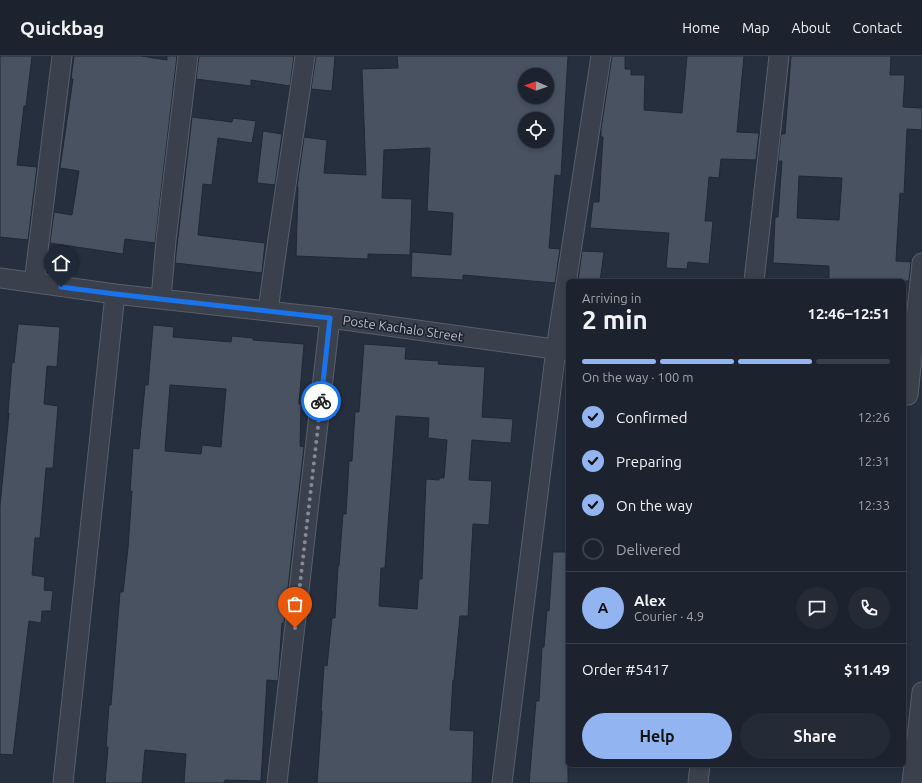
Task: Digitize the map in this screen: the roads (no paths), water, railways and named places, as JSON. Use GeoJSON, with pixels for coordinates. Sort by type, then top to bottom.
{"type":"FeatureCollection","features":[{"type":"Feature","properties":{"kind":"street"},"geometry":{"type":"LineString","coordinates":[[34,283],[62,56]]}},
{"type":"Feature","properties":{"kind":"street"},"geometry":{"type":"LineString","coordinates":[[160,299],[188,56]]}},
{"type":"Feature","properties":{"kind":"street"},"geometry":{"type":"LineString","coordinates":[[268,311],[305,56]]}},
{"type":"Feature","properties":{"kind":"street"},"geometry":{"type":"LineString","coordinates":[[571,279],[601,56]]}},
{"type":"Feature","properties":{"kind":"street"},"geometry":{"type":"LineString","coordinates":[[754,279],[779,56]]}},
{"type":"Feature","properties":{"kind":"street"},"geometry":{"type":"LineString","coordinates":[[911,395],[922,263]]}},
{"type":"Feature","properties":{"kind":"street","name":"Poste Kachalo Street"},"geometry":{"type":"LineString","coordinates":[[0,278],[115,294],[330,318],[562,350]]}},
{"type":"Feature","properties":{"kind":"street"},"geometry":{"type":"LineString","coordinates":[[62,783],[115,294]]}},
{"type":"Feature","properties":{"kind":"street"},"geometry":{"type":"LineString","coordinates":[[277,783],[330,318]]}},
{"type":"Feature","properties":{"kind":"street"},"geometry":{"type":"LineString","coordinates":[[502,783],[566,320]]}},
{"type":"Feature","properties":{"kind":"street"},"geometry":{"type":"LineString","coordinates":[[912,783],[922,692]]}},
{"type":"Feature","properties":{"kind":"street"},"geometry":{"type":"LineString","coordinates":[[698,783],[700,767]]}}]}
